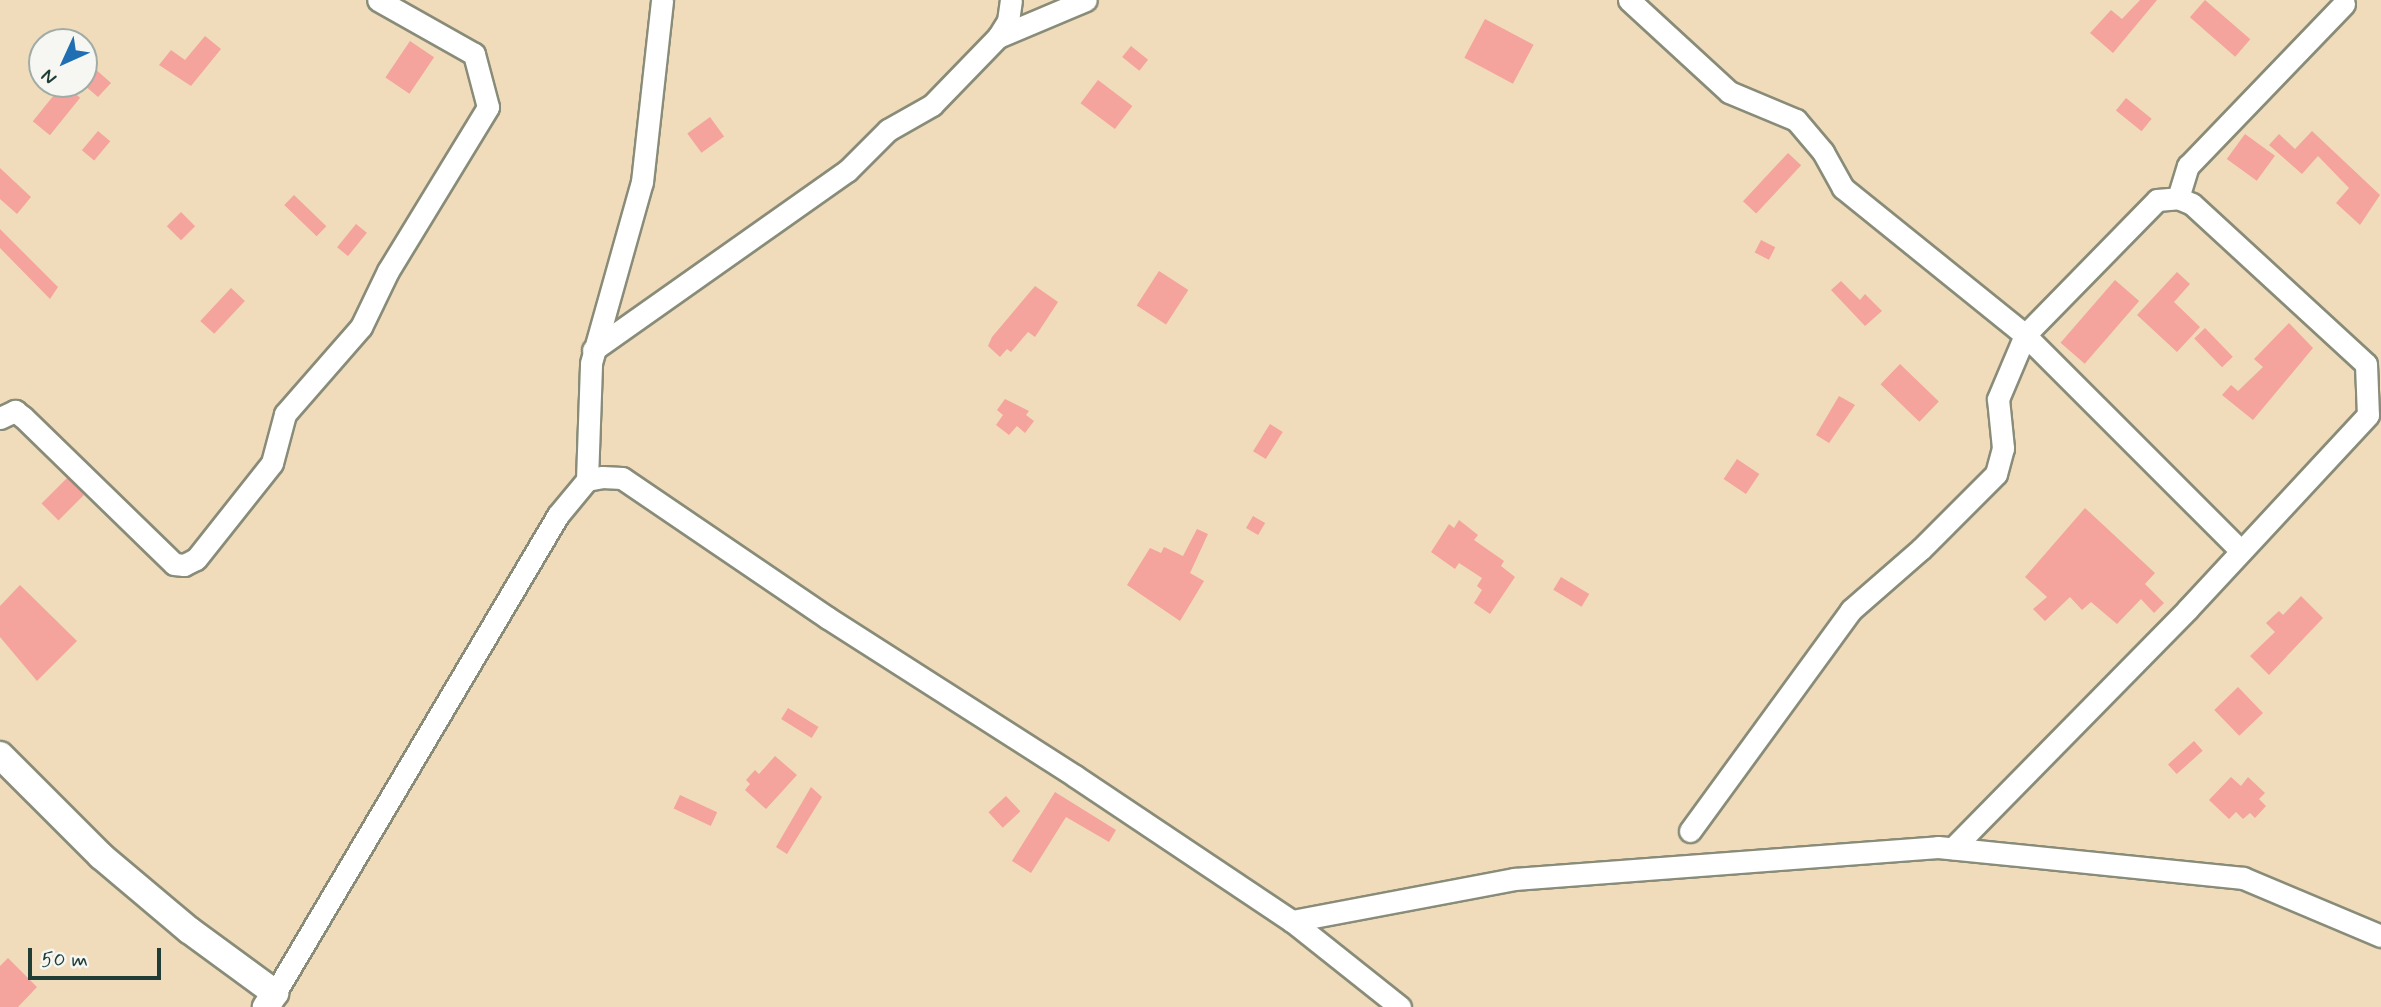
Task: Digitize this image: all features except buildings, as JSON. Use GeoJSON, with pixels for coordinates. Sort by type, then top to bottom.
{"type":"FeatureCollection","features":[{"type":"Feature","properties":{"kind":"street"},"geometry":{"type":"LineString","coordinates":[[0,418],[15,411],[23,417],[166,558],[184,565],[196,559],[272,463],[285,414],[361,327],[388,271],[488,107],[474,54],[378,0]]}},
{"type":"Feature","properties":{"kind":"street"},"geometry":{"type":"LineString","coordinates":[[0,755],[101,856],[270,1000],[558,514],[587,480],[593,350],[642,182],[662,0]]}},
{"type":"Feature","properties":{"kind":"street"},"geometry":{"type":"LineString","coordinates":[[593,350],[847,171],[888,130],[932,105],[998,37],[1008,21],[1011,0]]}},
{"type":"Feature","properties":{"kind":"street"},"geometry":{"type":"LineString","coordinates":[[998,37],[1086,0]]}},
{"type":"Feature","properties":{"kind":"street"},"geometry":{"type":"LineString","coordinates":[[1629,0],[1729,92],[1796,120],[1823,152],[1843,188],[2025,335],[2239,549]]}},
{"type":"Feature","properties":{"kind":"street"},"geometry":{"type":"LineString","coordinates":[[2178,198],[2188,166],[2344,4]]}},
{"type":"Feature","properties":{"kind":"street"},"geometry":{"type":"LineString","coordinates":[[1690,831],[1851,610],[1921,549],[1996,474],[2003,448],[1998,400],[2025,335],[2157,200],[2178,198],[2192,204],[2366,364],[2368,415],[2239,549],[2187,610],[1952,848]]}},
{"type":"Feature","properties":{"kind":"street"},"geometry":{"type":"LineString","coordinates":[[587,480],[622,478],[1293,921],[1400,1007]]}},
{"type":"Feature","properties":{"kind":"street"},"geometry":{"type":"LineString","coordinates":[[1293,921],[1514,879],[1952,848],[2243,878],[2381,936]]}}]}
